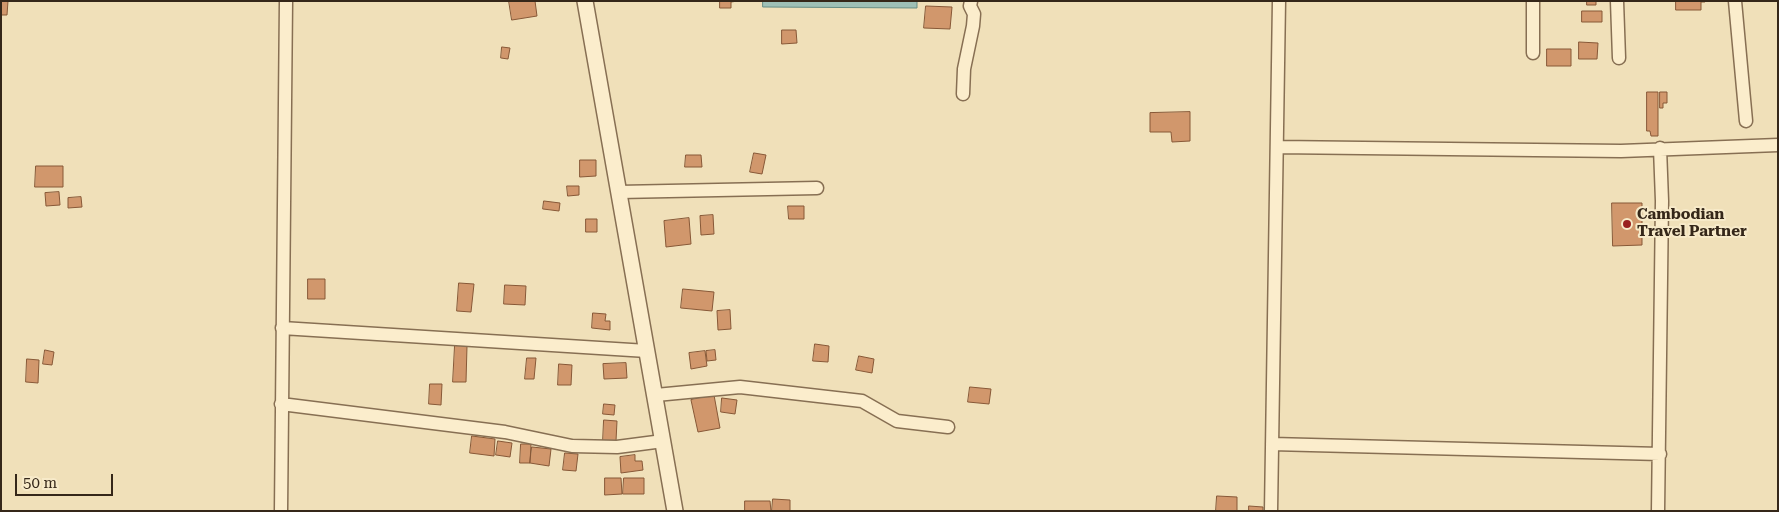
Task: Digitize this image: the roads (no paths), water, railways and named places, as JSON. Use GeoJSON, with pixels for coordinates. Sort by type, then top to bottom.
{"type":"FeatureCollection","features":[{"type":"Feature","properties":{"kind":"street"},"geometry":{"type":"LineString","coordinates":[[281,511],[291,405],[286,1]]}},
{"type":"Feature","properties":{"kind":"street"},"geometry":{"type":"LineString","coordinates":[[585,1],[675,511]]}},
{"type":"Feature","properties":{"kind":"street"},"geometry":{"type":"LineString","coordinates":[[962,94],[964,69],[973,26],[974,14],[970,6],[971,1]]}},
{"type":"Feature","properties":{"kind":"street"},"geometry":{"type":"LineString","coordinates":[[1271,511],[1279,1]]}},
{"type":"Feature","properties":{"kind":"street"},"geometry":{"type":"LineString","coordinates":[[1533,1],[1533,53]]}},
{"type":"Feature","properties":{"kind":"street"},"geometry":{"type":"LineString","coordinates":[[1617,1],[1619,58]]}},
{"type":"Feature","properties":{"kind":"street"},"geometry":{"type":"LineString","coordinates":[[1735,1],[1746,121]]}},
{"type":"Feature","properties":{"kind":"street"},"geometry":{"type":"LineString","coordinates":[[1277,147],[1621,151],[1660,148],[1778,145]]}},
{"type":"Feature","properties":{"kind":"street"},"geometry":{"type":"LineString","coordinates":[[1658,511],[1662,201],[1660,148]]}},
{"type":"Feature","properties":{"kind":"street"},"geometry":{"type":"LineString","coordinates":[[619,192],[816,188]]}},
{"type":"Feature","properties":{"kind":"street"},"geometry":{"type":"LineString","coordinates":[[290,329],[647,351]]}},
{"type":"Feature","properties":{"kind":"street"},"geometry":{"type":"LineString","coordinates":[[656,395],[740,387],[862,401],[897,421],[948,427]]}},
{"type":"Feature","properties":{"kind":"street"},"geometry":{"type":"LineString","coordinates":[[291,405],[504,432],[572,446],[617,447],[663,441]]}},
{"type":"Feature","properties":{"kind":"street"},"geometry":{"type":"LineString","coordinates":[[1272,444],[1660,454]]}},
{"type":"Feature","properties":{"kind":"water"},"geometry":{"type":"Polygon","coordinates":[[[763,1],[917,1],[917,8],[763,7],[763,1]]]}},
{"type":"Feature","properties":{"kind":"place","name":"Cambodian Travel Partner"},"geometry":{"type":"Point","coordinates":[1627,224]}}]}
